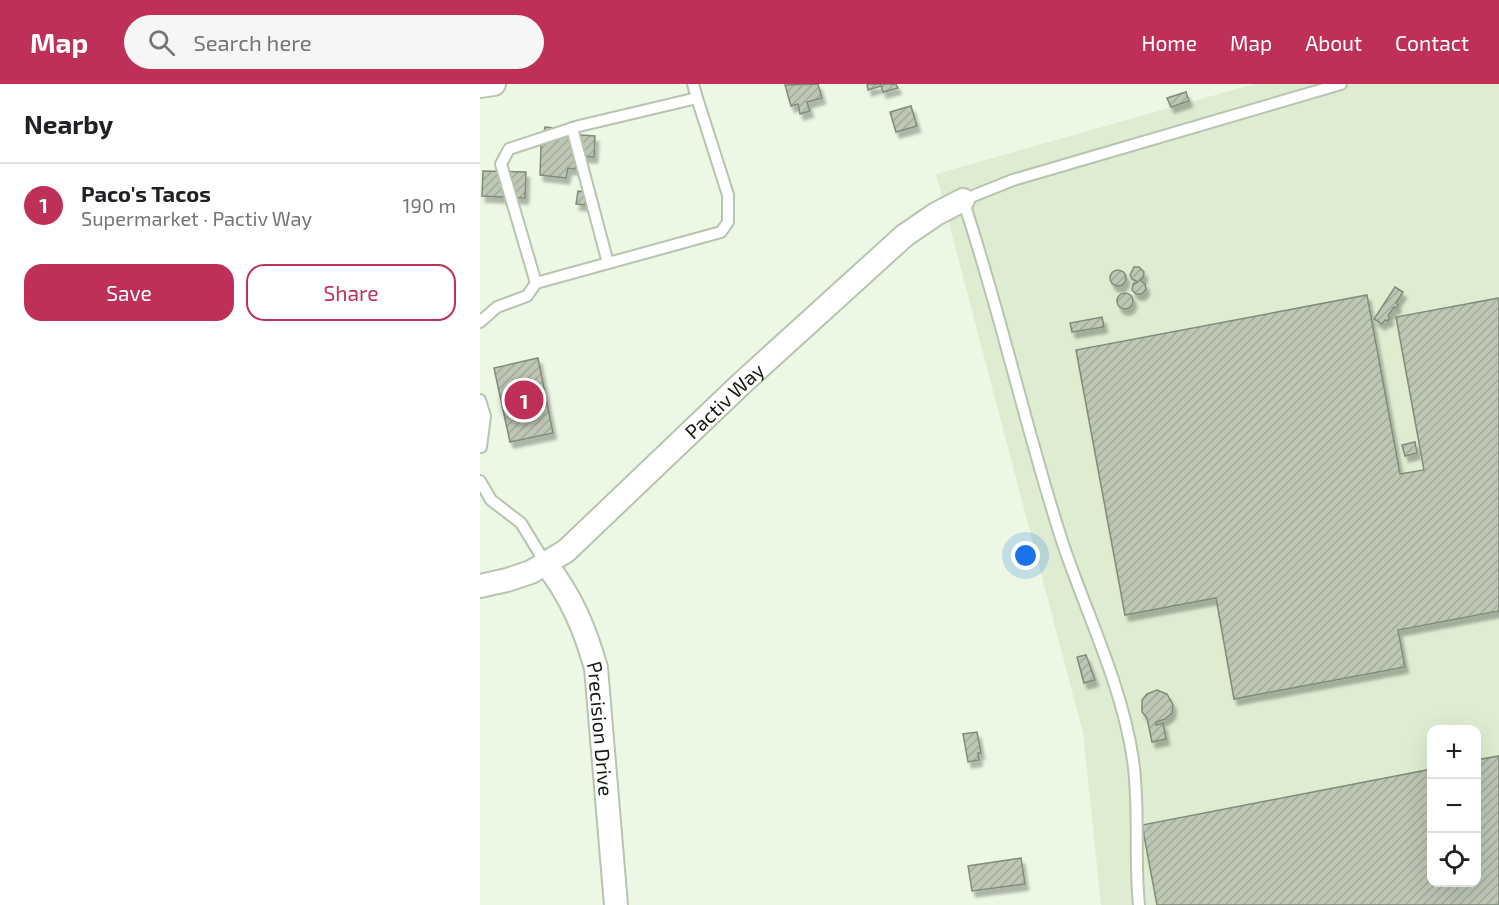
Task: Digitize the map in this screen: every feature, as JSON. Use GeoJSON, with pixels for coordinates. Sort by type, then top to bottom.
{"type":"FeatureCollection","features":[{"type":"Feature","properties":{"kind":"street"},"geometry":{"type":"LineString","coordinates":[[480,86],[494,84]]}},
{"type":"Feature","properties":{"kind":"street","name":"Pactiv Way"},"geometry":{"type":"LineString","coordinates":[[480,586],[507,580],[546,564],[566,551],[741,384],[904,236],[936,214],[963,200]]}},
{"type":"Feature","properties":{"kind":"street","name":"Precision Drive"},"geometry":{"type":"LineString","coordinates":[[546,564],[573,604],[586,634],[596,668],[616,905]]}},
{"type":"Feature","properties":{"kind":"lane"},"geometry":{"type":"LineString","coordinates":[[480,322],[497,307],[527,296],[536,283],[721,232],[728,222],[728,195],[693,84]]}},
{"type":"Feature","properties":{"kind":"lane"},"geometry":{"type":"LineString","coordinates":[[1139,905],[1138,836],[1133,761],[1129,740],[1116,690],[1063,543],[983,260],[963,200],[1013,180],[1341,84]]}},
{"type":"Feature","properties":{"kind":"lane"},"geometry":{"type":"LineString","coordinates":[[536,283],[501,164],[509,149],[572,128],[697,98]]}},
{"type":"Feature","properties":{"kind":"lane"},"geometry":{"type":"LineString","coordinates":[[572,128],[608,263]]}},
{"type":"Feature","properties":{"kind":"lane"},"geometry":{"type":"LineString","coordinates":[[480,400],[485,416],[480,452]]}},
{"type":"Feature","properties":{"kind":"lane"},"geometry":{"type":"LineString","coordinates":[[480,481],[490,500],[521,523],[546,564]]}},
{"type":"Feature","properties":{"kind":"shaded area"},"geometry":{"type":"Polygon","coordinates":[[[1254,84],[1499,84],[1499,905],[1101,905],[1083,733],[936,174],[1254,84]]]}},
{"type":"Feature","properties":{"kind":"building"},"geometry":{"type":"Polygon","coordinates":[[[818,84],[822,98],[807,102],[810,111],[800,114],[798,104],[791,106],[785,85],[818,84]]]}},
{"type":"Feature","properties":{"kind":"building"},"geometry":{"type":"Polygon","coordinates":[[[867,84],[896,84],[898,88],[883,92],[881,86],[868,90],[867,84]]]}},
{"type":"Feature","properties":{"kind":"building"},"geometry":{"type":"Polygon","coordinates":[[[1186,92],[1189,101],[1171,107],[1167,98],[1186,92]]]}},
{"type":"Feature","properties":{"kind":"building"},"geometry":{"type":"Polygon","coordinates":[[[911,106],[917,126],[896,132],[890,112],[911,106]]]}},
{"type":"Feature","properties":{"kind":"building"},"geometry":{"type":"Polygon","coordinates":[[[545,127],[571,130],[579,135],[575,169],[568,168],[566,178],[540,175],[541,146],[545,127]]]}},
{"type":"Feature","properties":{"kind":"building"},"geometry":{"type":"Polygon","coordinates":[[[580,135],[595,136],[594,157],[578,156],[580,135]]]}},
{"type":"Feature","properties":{"kind":"building"},"geometry":{"type":"Polygon","coordinates":[[[483,171],[526,172],[525,198],[482,196],[483,171]]]}},
{"type":"Feature","properties":{"kind":"building"},"geometry":{"type":"Polygon","coordinates":[[[578,191],[587,192],[585,205],[576,204],[578,191]]]}},
{"type":"Feature","properties":{"kind":"building"},"geometry":{"type":"Polygon","coordinates":[[[1134,267],[1139,267],[1144,272],[1140,280],[1145,284],[1146,289],[1142,294],[1136,294],[1132,290],[1133,284],[1138,282],[1130,275],[1134,267]]]}},
{"type":"Feature","properties":{"kind":"building"},"geometry":{"type":"Polygon","coordinates":[[[1118,270],[1126,278],[1118,286],[1110,278],[1118,270]]]}},
{"type":"Feature","properties":{"kind":"building"},"geometry":{"type":"Polygon","coordinates":[[[1395,287],[1403,292],[1396,303],[1398,305],[1388,316],[1390,318],[1382,324],[1374,319],[1395,287]]]}},
{"type":"Feature","properties":{"kind":"building"},"geometry":{"type":"Polygon","coordinates":[[[1125,293],[1133,301],[1125,309],[1117,301],[1125,293]]]}},
{"type":"Feature","properties":{"kind":"building"},"geometry":{"type":"Polygon","coordinates":[[[1367,295],[1400,474],[1424,470],[1396,317],[1499,298],[1499,611],[1398,630],[1405,667],[1234,699],[1216,598],[1125,615],[1076,350],[1367,295]]]}},
{"type":"Feature","properties":{"kind":"building"},"geometry":{"type":"Polygon","coordinates":[[[1102,317],[1104,327],[1072,332],[1070,323],[1102,317]]]}},
{"type":"Feature","properties":{"kind":"building"},"geometry":{"type":"Polygon","coordinates":[[[538,358],[553,433],[510,442],[494,368],[538,358]]]}},
{"type":"Feature","properties":{"kind":"building"},"geometry":{"type":"Polygon","coordinates":[[[1415,442],[1417,453],[1405,456],[1402,445],[1415,442]]]}},
{"type":"Feature","properties":{"kind":"building"},"geometry":{"type":"Polygon","coordinates":[[[1086,655],[1095,680],[1084,683],[1077,657],[1086,655]]]}},
{"type":"Feature","properties":{"kind":"building"},"geometry":{"type":"Polygon","coordinates":[[[1157,690],[1167,694],[1173,705],[1172,713],[1156,722],[1156,725],[1163,723],[1166,739],[1152,742],[1147,718],[1142,712],[1142,700],[1147,694],[1157,690]]]}},
{"type":"Feature","properties":{"kind":"building"},"geometry":{"type":"Polygon","coordinates":[[[977,732],[981,753],[978,753],[979,760],[968,762],[963,734],[977,732]]]}},
{"type":"Feature","properties":{"kind":"building"},"geometry":{"type":"Polygon","coordinates":[[[1499,756],[1499,905],[1157,905],[1142,825],[1427,770],[1427,887],[1481,887],[1481,759],[1499,756]]]}},
{"type":"Feature","properties":{"kind":"building"},"geometry":{"type":"Polygon","coordinates":[[[1021,858],[1025,884],[972,891],[968,866],[1021,858]]]}},
{"type":"Feature","properties":{"kind":"place","name":"Paco's Tacos"},"geometry":{"type":"Point","coordinates":[524,400]}}]}
